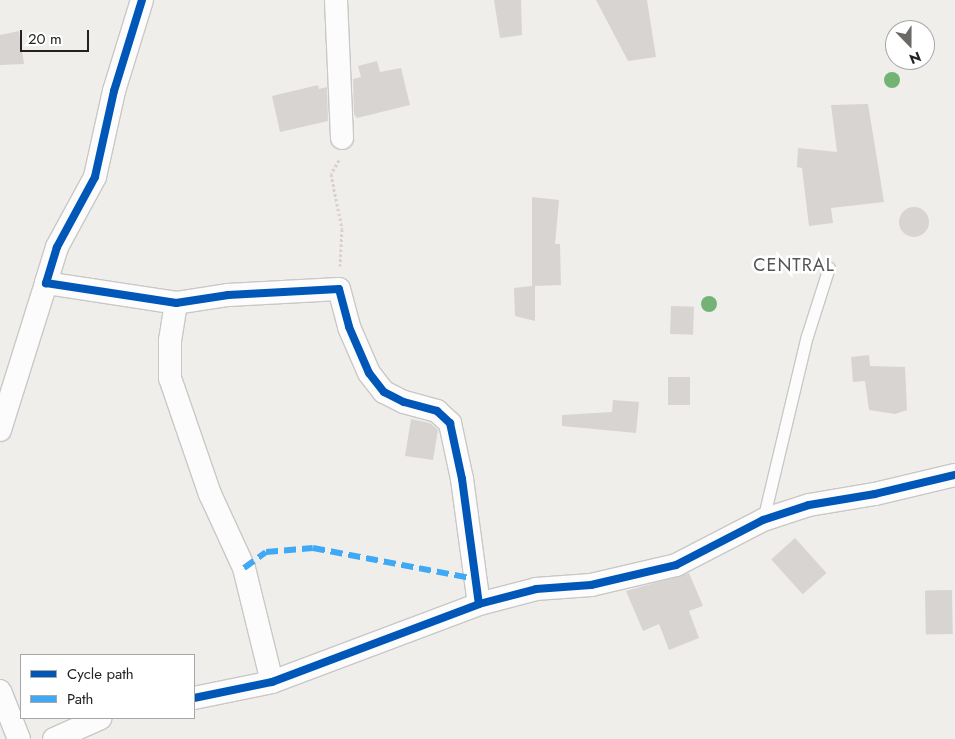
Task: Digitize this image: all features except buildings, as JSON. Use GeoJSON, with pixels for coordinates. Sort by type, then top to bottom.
{"type":"FeatureCollection","features":[{"type":"Feature","properties":{"kind":"street"},"geometry":{"type":"LineString","coordinates":[[0,430],[57,248],[96,178],[114,91],[142,0]]}},
{"type":"Feature","properties":{"kind":"street"},"geometry":{"type":"LineString","coordinates":[[336,0],[342,138]]}},
{"type":"Feature","properties":{"kind":"street"},"geometry":{"type":"LineString","coordinates":[[46,283],[176,303],[228,295],[340,289],[349,327],[370,373],[384,392],[404,402],[437,411],[450,423],[464,487],[479,604]]}},
{"type":"Feature","properties":{"kind":"street"},"geometry":{"type":"LineString","coordinates":[[176,303],[170,340],[170,378],[210,494],[244,568],[272,682]]}},
{"type":"Feature","properties":{"kind":"street"},"geometry":{"type":"LineString","coordinates":[[195,698],[272,682],[479,604],[536,589],[591,585],[676,564],[763,520],[809,504],[875,494],[955,475]]}},
{"type":"Feature","properties":{"kind":"street"},"geometry":{"type":"LineString","coordinates":[[0,691],[19,739]]}},
{"type":"Feature","properties":{"kind":"street"},"geometry":{"type":"LineString","coordinates":[[54,739],[99,719]]}},
{"type":"Feature","properties":{"kind":"lane"},"geometry":{"type":"LineString","coordinates":[[763,520],[807,336],[829,268]]}},
{"type":"Feature","properties":{"kind":"path"},"geometry":{"type":"LineString","coordinates":[[340,289],[342,229],[331,174],[339,159],[342,138]]}},
{"type":"Feature","properties":{"kind":"marked path"},"geometry":{"type":"LineString","coordinates":[[244,568],[266,552],[313,548],[475,579]]}},
{"type":"Feature","properties":{"kind":"cycle path"},"geometry":{"type":"LineString","coordinates":[[142,0],[114,91],[95,177],[57,247],[46,283],[176,303],[228,295],[339,289],[349,327],[369,373],[384,392],[404,402],[437,411],[450,423],[462,479],[479,604]]}},
{"type":"Feature","properties":{"kind":"cycle path"},"geometry":{"type":"LineString","coordinates":[[195,698],[272,682],[479,604],[536,589],[591,585],[676,565],[763,520],[809,505],[875,494],[955,475]]}},
{"type":"Feature","properties":{"kind":"district","name":"CENTRAL"},"geometry":{"type":"Point","coordinates":[794,265]}}]}
